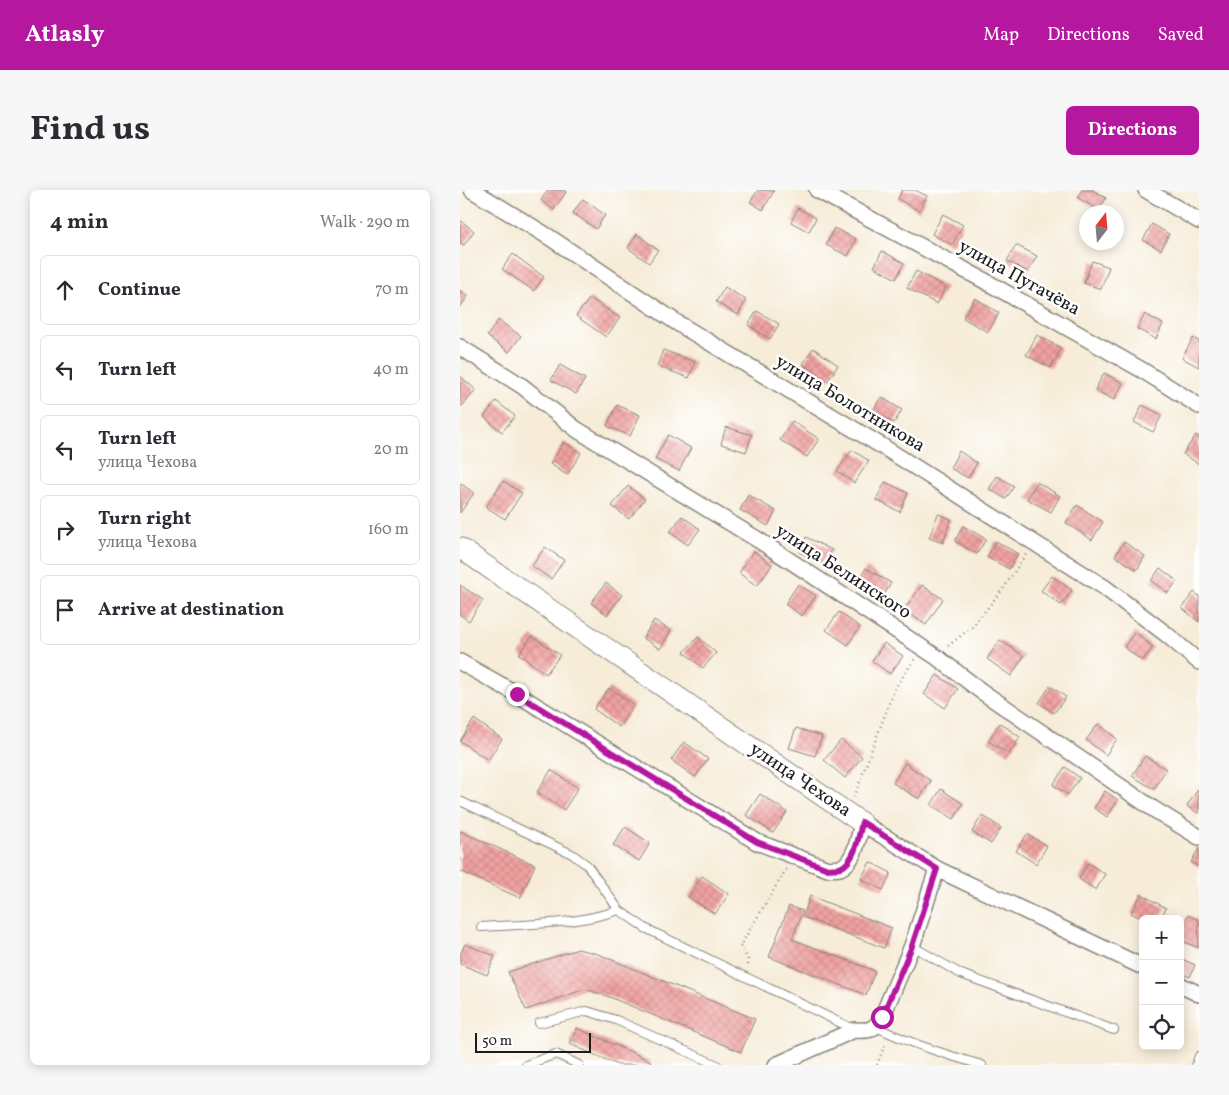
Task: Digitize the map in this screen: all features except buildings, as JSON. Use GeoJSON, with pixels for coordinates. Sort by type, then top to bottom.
{"type":"FeatureCollection","features":[{"type":"Feature","properties":{"kind":"street","name":"улица Болотникова"},"geometry":{"type":"LineString","coordinates":[[472,190],[549,237],[679,324],[885,448],[1104,587],[1166,634],[1199,662]]}},
{"type":"Feature","properties":{"kind":"street","name":"улица Пугачёва"},"geometry":{"type":"LineString","coordinates":[[817,190],[1020,301],[1142,370],[1199,406]]}},
{"type":"Feature","properties":{"kind":"street"},"geometry":{"type":"LineString","coordinates":[[1146,190],[1199,221]]}},
{"type":"Feature","properties":{"kind":"street","name":"улица Белинского"},"geometry":{"type":"LineString","coordinates":[[460,347],[522,386],[576,429],[760,541],[922,648],[981,691],[1147,805],[1199,837]]}},
{"type":"Feature","properties":{"kind":"street","name":"улица Чехова"},"geometry":{"type":"LineString","coordinates":[[460,548],[862,822],[859,838],[849,861],[840,868],[828,869],[757,842],[517,694],[460,662]]}},
{"type":"Feature","properties":{"kind":"street"},"geometry":{"type":"LineString","coordinates":[[862,822],[937,869],[1139,965]]}},
{"type":"Feature","properties":{"kind":"street"},"geometry":{"type":"LineString","coordinates":[[776,1065],[854,1030],[867,1031],[876,1027],[912,946],[937,869]]}},
{"type":"Feature","properties":{"kind":"street"},"geometry":{"type":"LineString","coordinates":[[1184,987],[1199,994]]}},
{"type":"Feature","properties":{"kind":"lane"},"geometry":{"type":"LineString","coordinates":[[460,801],[572,854],[587,865],[619,910],[645,928],[854,1030]]}},
{"type":"Feature","properties":{"kind":"lane"},"geometry":{"type":"LineString","coordinates":[[482,927],[596,918],[619,910]]}},
{"type":"Feature","properties":{"kind":"lane"},"geometry":{"type":"LineString","coordinates":[[912,946],[961,974],[1114,1030]]}},
{"type":"Feature","properties":{"kind":"lane"},"geometry":{"type":"LineString","coordinates":[[539,1023],[587,1011],[616,1020],[717,1065]]}},
{"type":"Feature","properties":{"kind":"lane"},"geometry":{"type":"LineString","coordinates":[[876,1027],[944,1054],[982,1065]]}},
{"type":"Feature","properties":{"kind":"lane"},"geometry":{"type":"LineString","coordinates":[[526,1065],[556,1054],[579,1065]]}},
{"type":"Feature","properties":{"kind":"lane"},"geometry":{"type":"LineString","coordinates":[[1196,1065],[1199,1056]]}},
{"type":"Feature","properties":{"kind":"path"},"geometry":{"type":"LineString","coordinates":[[935,657],[972,627],[1003,589],[1034,542]]}},
{"type":"Feature","properties":{"kind":"path"},"geometry":{"type":"LineString","coordinates":[[862,822],[854,797],[895,688],[922,648]]}},
{"type":"Feature","properties":{"kind":"path"},"geometry":{"type":"LineString","coordinates":[[748,966],[748,959],[740,946],[794,856]]}},
{"type":"Feature","properties":{"kind":"path"},"geometry":{"type":"LineString","coordinates":[[877,1065],[890,1034]]}},
{"type":"Feature","properties":{"kind":"route"},"geometry":{"type":"LineString","coordinates":[[517,694],[757,842],[828,869],[840,868],[849,861],[859,838],[862,822],[937,869],[912,946],[882,1017]]}}]}
